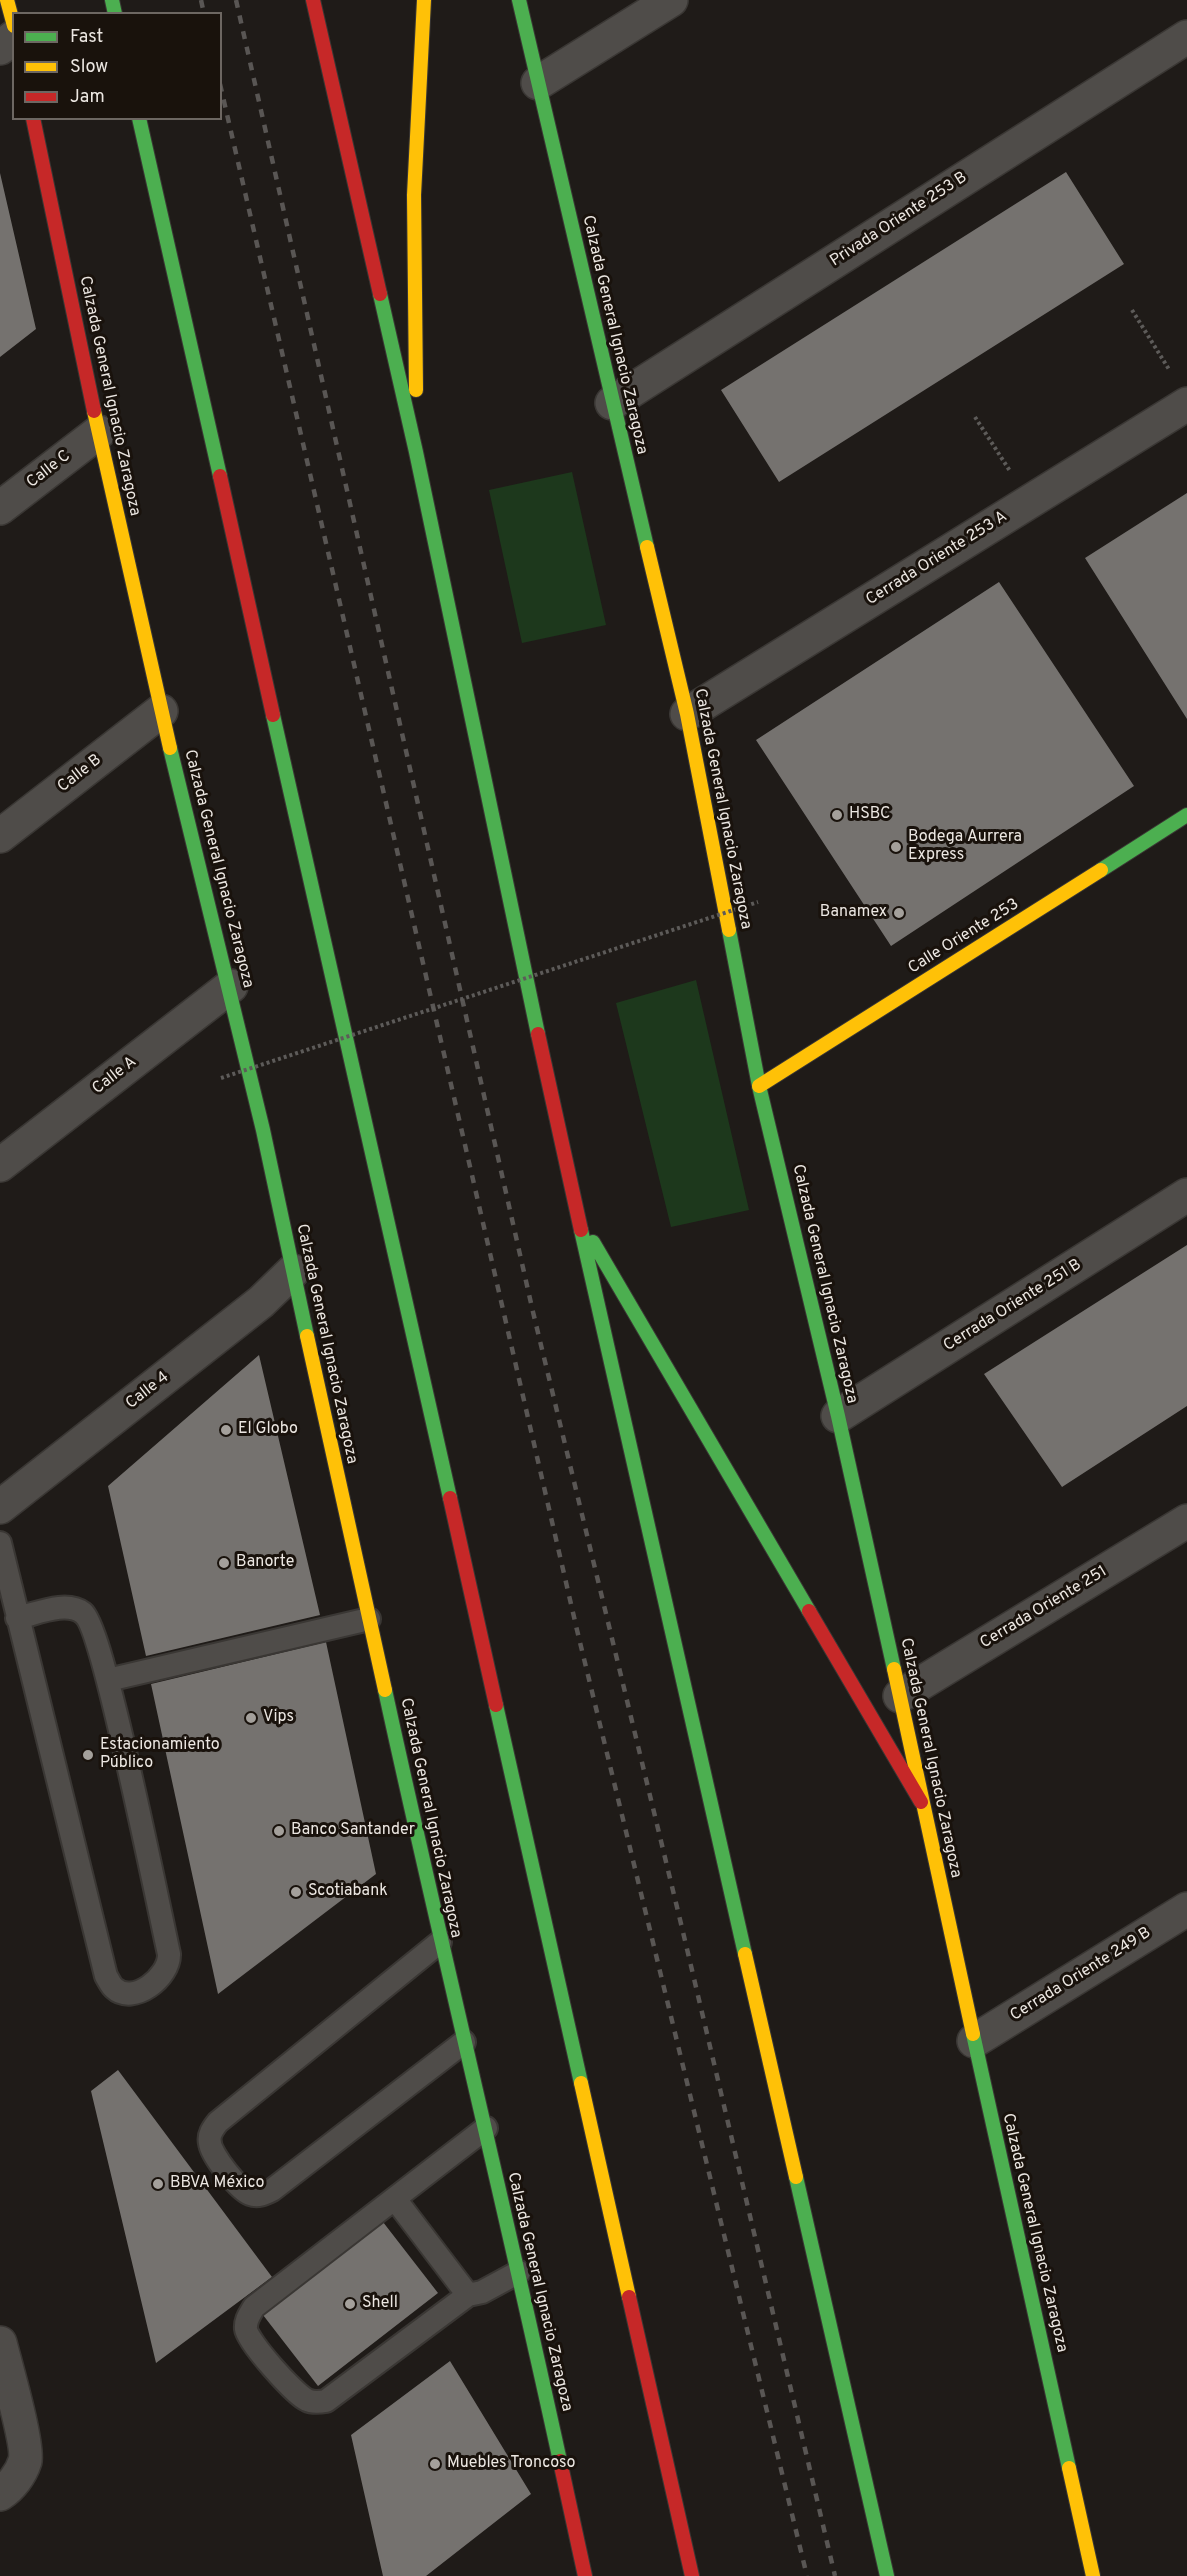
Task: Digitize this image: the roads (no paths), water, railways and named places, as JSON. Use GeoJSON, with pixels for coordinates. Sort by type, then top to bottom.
{"type":"FeatureCollection","features":[{"type":"Feature","properties":{"kind":"main road"},"geometry":{"type":"LineString","coordinates":[[7,0],[12,19]]}},
{"type":"Feature","properties":{"kind":"main road"},"geometry":{"type":"LineString","coordinates":[[313,0],[416,452],[518,945],[577,1213],[886,2576]]}},
{"type":"Feature","properties":{"kind":"main road"},"geometry":{"type":"LineString","coordinates":[[416,452],[414,195],[424,0]]}},
{"type":"Feature","properties":{"kind":"main road","name":"Calzada General Ignacio Zaragoza"},"geometry":{"type":"LineString","coordinates":[[519,0],[612,404],[687,714],[759,1086],[838,1416],[900,1696],[921,1803],[1093,2576]]}},
{"type":"Feature","properties":{"kind":"main road","name":"Calzada General Ignacio Zaragoza"},"geometry":{"type":"LineString","coordinates":[[33,120],[161,711],[231,986],[274,1174],[293,1271],[440,1942],[519,2272],[585,2576]]}},
{"type":"Feature","properties":{"kind":"main road"},"geometry":{"type":"LineString","coordinates":[[139,120],[693,2576]]}},
{"type":"Feature","properties":{"kind":"main road","name":"Calle Oriente 253"},"geometry":{"type":"LineString","coordinates":[[759,1086],[1187,815]]}},
{"type":"Feature","properties":{"kind":"main road"},"geometry":{"type":"LineString","coordinates":[[577,1213],[921,1803]]}},
{"type":"Feature","properties":{"kind":"street"},"geometry":{"type":"LineString","coordinates":[[538,83],[671,0]]}},
{"type":"Feature","properties":{"kind":"street","name":"Privada Oriente 253 B"},"geometry":{"type":"LineString","coordinates":[[612,404],[1187,37]]}},
{"type":"Feature","properties":{"kind":"street","name":"Cerrada Oriente 253 A"},"geometry":{"type":"LineString","coordinates":[[687,714],[1030,501],[1181,392]]}},
{"type":"Feature","properties":{"kind":"street","name":"Calle C"},"geometry":{"type":"LineString","coordinates":[[0,508],[99,432]]}},
{"type":"Feature","properties":{"kind":"street","name":"Calle B"},"geometry":{"type":"LineString","coordinates":[[0,836],[161,711]]}},
{"type":"Feature","properties":{"kind":"street","name":"Calle A"},"geometry":{"type":"LineString","coordinates":[[0,1165],[231,986]]}},
{"type":"Feature","properties":{"kind":"street","name":"Cerrada Oriente 251 B"},"geometry":{"type":"LineString","coordinates":[[838,1416],[1187,1195]]}},
{"type":"Feature","properties":{"kind":"street","name":"Calle 4"},"geometry":{"type":"LineString","coordinates":[[0,1507],[261,1302],[293,1271]]}},
{"type":"Feature","properties":{"kind":"street","name":"Cerrada Oriente 251"},"geometry":{"type":"LineString","coordinates":[[900,1696],[1187,1521]]}},
{"type":"Feature","properties":{"kind":"street","name":"Cerrada Oriente 249 B"},"geometry":{"type":"LineString","coordinates":[[974,2041],[1187,1909]]}},
{"type":"Feature","properties":{"kind":"street"},"geometry":{"type":"LineString","coordinates":[[0,2343],[20,2423],[26,2460],[17,2477],[0,2494]]}},
{"type":"Feature","properties":{"kind":"lane"},"geometry":{"type":"LineString","coordinates":[[0,1543],[17,1618],[106,1976],[114,1989],[128,1994],[143,1990],[160,1978],[169,1963],[108,1680],[91,1624],[85,1614],[75,1608],[62,1608],[17,1618]]}},
{"type":"Feature","properties":{"kind":"lane"},"geometry":{"type":"LineString","coordinates":[[108,1680],[369,1619]]}},
{"type":"Feature","properties":{"kind":"lane"},"geometry":{"type":"LineString","coordinates":[[440,1942],[218,2122],[211,2132],[210,2144],[215,2155],[239,2186],[248,2193],[261,2195],[272,2190],[464,2042]]}},
{"type":"Feature","properties":{"kind":"lane"},"geometry":{"type":"LineString","coordinates":[[486,2128],[254,2307],[247,2318],[246,2330],[251,2342],[299,2395],[315,2402],[326,2401],[468,2295],[482,2292],[519,2272]]}},
{"type":"Feature","properties":{"kind":"lane"},"geometry":{"type":"LineString","coordinates":[[395,2199],[468,2295]]}},
{"type":"Feature","properties":{"kind":"railway"},"geometry":{"type":"LineString","coordinates":[[201,0],[204,12]]}},
{"type":"Feature","properties":{"kind":"railway"},"geometry":{"type":"LineString","coordinates":[[236,0],[533,1312],[683,1932],[835,2576]]}},
{"type":"Feature","properties":{"kind":"railway"},"geometry":{"type":"LineString","coordinates":[[222,93],[577,1630],[807,2576]]}},
{"type":"Feature","properties":{"kind":"place","name":"HSBC"},"geometry":{"type":"Point","coordinates":[837,815]}},
{"type":"Feature","properties":{"kind":"place","name":"Bodega Aurrera Express"},"geometry":{"type":"Point","coordinates":[896,847]}},
{"type":"Feature","properties":{"kind":"place","name":"Banamex"},"geometry":{"type":"Point","coordinates":[899,913]}},
{"type":"Feature","properties":{"kind":"place","name":"El Globo"},"geometry":{"type":"Point","coordinates":[226,1430]}},
{"type":"Feature","properties":{"kind":"place","name":"Banorte"},"geometry":{"type":"Point","coordinates":[224,1563]}},
{"type":"Feature","properties":{"kind":"place","name":"Vips"},"geometry":{"type":"Point","coordinates":[251,1718]}},
{"type":"Feature","properties":{"kind":"place","name":"Estacionamiento Público"},"geometry":{"type":"Point","coordinates":[88,1755]}},
{"type":"Feature","properties":{"kind":"place","name":"Banco Santander"},"geometry":{"type":"Point","coordinates":[279,1831]}},
{"type":"Feature","properties":{"kind":"place","name":"Scotiabank"},"geometry":{"type":"Point","coordinates":[296,1892]}},
{"type":"Feature","properties":{"kind":"place","name":"BBVA México"},"geometry":{"type":"Point","coordinates":[158,2184]}},
{"type":"Feature","properties":{"kind":"place","name":"Shell"},"geometry":{"type":"Point","coordinates":[350,2304]}},
{"type":"Feature","properties":{"kind":"place","name":"Muebles Troncoso"},"geometry":{"type":"Point","coordinates":[435,2464]}}]}
